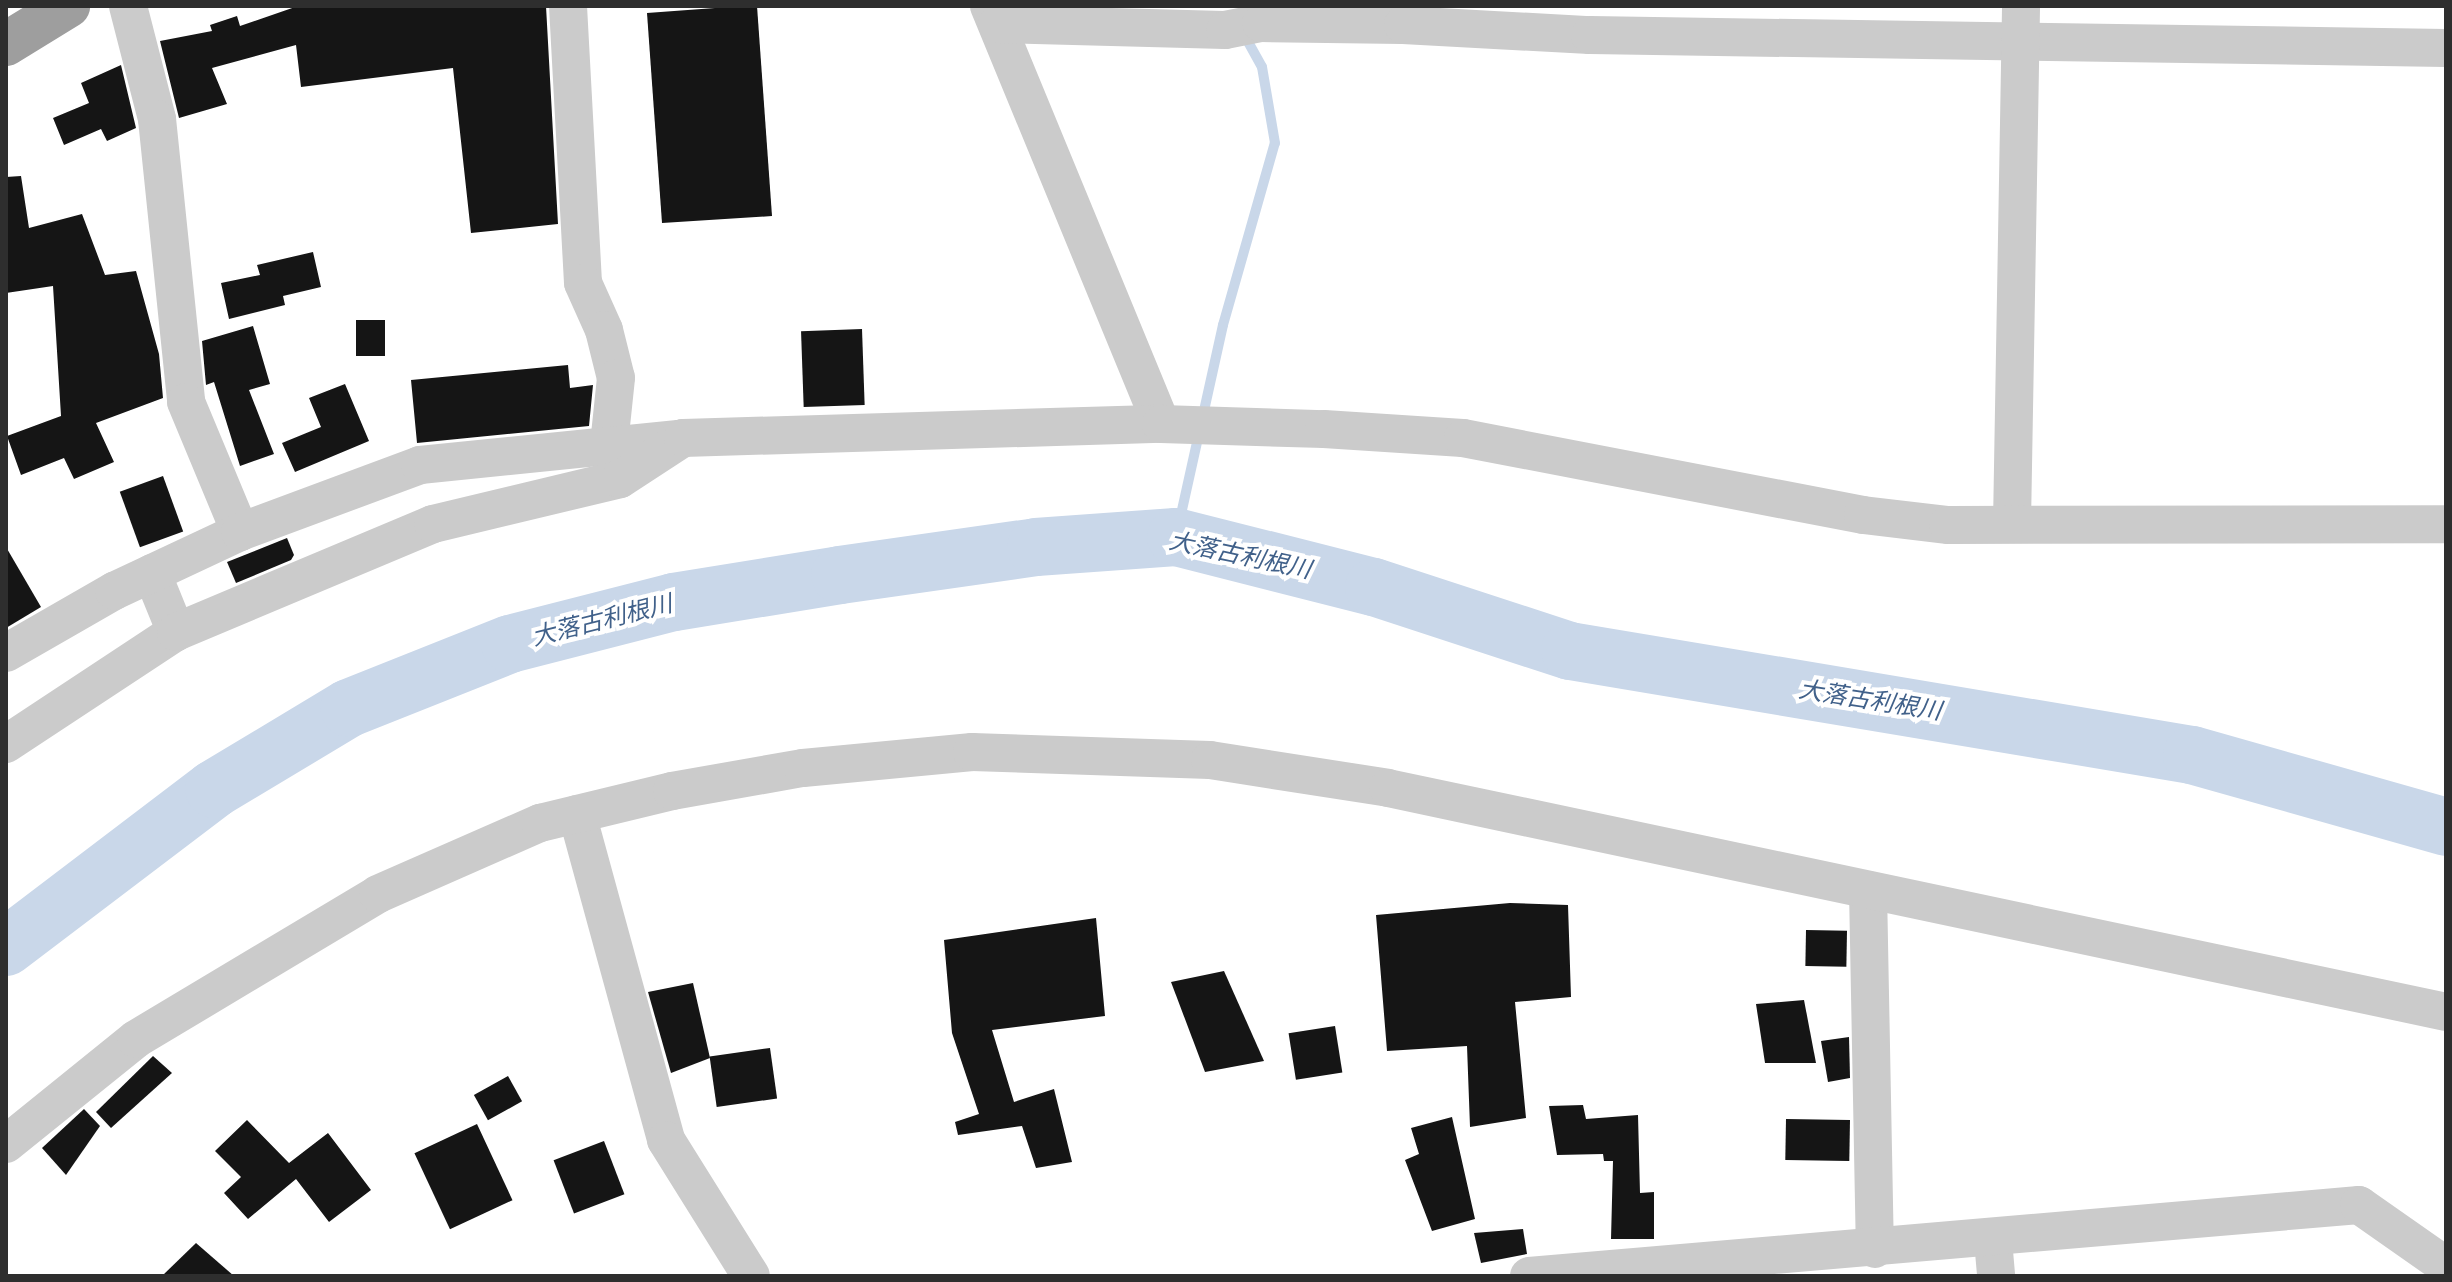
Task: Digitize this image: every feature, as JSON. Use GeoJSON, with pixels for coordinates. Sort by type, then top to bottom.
{"type":"FeatureCollection","features":[{"type":"Feature","properties":{"kind":"highway"},"geometry":{"type":"LineString","coordinates":[[6,44],[68,6]]}},
{"type":"Feature","properties":{"kind":"street"},"geometry":{"type":"LineString","coordinates":[[128,6],[157,119],[186,402],[240,532]]}},
{"type":"Feature","properties":{"kind":"street"},"geometry":{"type":"LineString","coordinates":[[568,6],[583,283],[604,330],[616,378],[609,445]]}},
{"type":"Feature","properties":{"kind":"street"},"geometry":{"type":"LineString","coordinates":[[2012,524],[2021,6]]}},
{"type":"Feature","properties":{"kind":"street"},"geometry":{"type":"LineString","coordinates":[[1161,424],[993,15],[1225,30],[1261,23],[1403,25],[1590,35],[2020,44],[2446,48]]}},
{"type":"Feature","properties":{"kind":"street"},"geometry":{"type":"LineString","coordinates":[[6,653],[152,573],[240,532],[420,465],[683,438],[1161,424],[1463,438],[1863,515],[1948,525],[2446,524]]}},
{"type":"Feature","properties":{"kind":"street"},"geometry":{"type":"LineString","coordinates":[[6,744],[176,632],[433,524],[620,479],[683,438]]}},
{"type":"Feature","properties":{"kind":"street"},"geometry":{"type":"LineString","coordinates":[[152,573],[176,632]]}},
{"type":"Feature","properties":{"kind":"street"},"geometry":{"type":"LineString","coordinates":[[6,1144],[136,1039],[378,894],[540,823],[803,768],[972,752],[1210,760],[1388,788],[2446,1012]]}},
{"type":"Feature","properties":{"kind":"street"},"geometry":{"type":"LineString","coordinates":[[577,814],[666,1140],[751,1276]]}},
{"type":"Feature","properties":{"kind":"street"},"geometry":{"type":"LineString","coordinates":[[1868,890],[1875,1249]]}},
{"type":"Feature","properties":{"kind":"street"},"geometry":{"type":"LineString","coordinates":[[1529,1276],[1875,1249],[1994,1258],[2359,1205],[2446,1266]]}},
{"type":"Feature","properties":{"kind":"building"},"geometry":{"type":"Polygon","coordinates":[[[298,6],[546,6],[558,224],[471,233],[453,68],[301,87],[296,45],[212,68],[227,104],[179,118],[160,41],[212,31],[210,25],[237,16],[240,26],[298,6]]]}},
{"type":"Feature","properties":{"kind":"building"},"geometry":{"type":"Polygon","coordinates":[[[757,6],[772,216],[662,223],[647,13],[757,6]]]}},
{"type":"Feature","properties":{"kind":"building"},"geometry":{"type":"Polygon","coordinates":[[[121,65],[136,128],[107,141],[101,129],[64,145],[53,118],[89,103],[81,83],[121,65]]]}},
{"type":"Feature","properties":{"kind":"building"},"geometry":{"type":"Polygon","coordinates":[[[21,176],[29,228],[82,214],[105,275],[136,271],[159,354],[163,398],[96,423],[114,462],[74,479],[64,458],[21,475],[7,436],[61,416],[53,286],[6,293],[6,177],[21,176]]]}},
{"type":"Feature","properties":{"kind":"building"},"geometry":{"type":"Polygon","coordinates":[[[313,252],[321,287],[283,296],[285,305],[229,319],[221,283],[260,275],[257,265],[313,252]]]}},
{"type":"Feature","properties":{"kind":"building"},"geometry":{"type":"Polygon","coordinates":[[[356,320],[385,320],[385,356],[356,356],[356,320]]]}},
{"type":"Feature","properties":{"kind":"building"},"geometry":{"type":"Polygon","coordinates":[[[253,326],[270,384],[249,390],[274,454],[240,466],[214,382],[206,385],[202,341],[253,326]]]}},
{"type":"Feature","properties":{"kind":"building"},"geometry":{"type":"Polygon","coordinates":[[[862,329],[865,405],[804,407],[801,331],[862,329]]]}},
{"type":"Feature","properties":{"kind":"building"},"geometry":{"type":"Polygon","coordinates":[[[568,365],[570,388],[593,385],[589,426],[417,443],[411,380],[568,365]]]}},
{"type":"Feature","properties":{"kind":"building"},"geometry":{"type":"Polygon","coordinates":[[[345,384],[369,441],[295,472],[282,443],[321,427],[309,398],[345,384]]]}},
{"type":"Feature","properties":{"kind":"building"},"geometry":{"type":"Polygon","coordinates":[[[163,476],[183,531],[140,547],[120,492],[163,476]]]}},
{"type":"Feature","properties":{"kind":"building"},"geometry":{"type":"Polygon","coordinates":[[[287,538],[294,555],[291,560],[236,583],[227,562],[287,538]]]}},
{"type":"Feature","properties":{"kind":"building"},"geometry":{"type":"Polygon","coordinates":[[[6,547],[41,607],[6,628],[6,547]]]}},
{"type":"Feature","properties":{"kind":"building"},"geometry":{"type":"Polygon","coordinates":[[[1510,903],[1568,905],[1571,997],[1515,1002],[1526,1118],[1470,1127],[1467,1046],[1387,1051],[1376,915],[1510,903]]]}},
{"type":"Feature","properties":{"kind":"building"},"geometry":{"type":"Polygon","coordinates":[[[1096,918],[1105,1016],[992,1030],[1014,1102],[1054,1089],[1072,1162],[1036,1168],[1022,1126],[958,1135],[955,1122],[979,1114],[952,1033],[944,940],[1096,918]]]}},
{"type":"Feature","properties":{"kind":"building"},"geometry":{"type":"Polygon","coordinates":[[[1806,930],[1847,931],[1846,967],[1805,966],[1806,930]]]}},
{"type":"Feature","properties":{"kind":"building"},"geometry":{"type":"Polygon","coordinates":[[[1224,971],[1264,1061],[1205,1072],[1171,982],[1224,971]]]}},
{"type":"Feature","properties":{"kind":"building"},"geometry":{"type":"Polygon","coordinates":[[[693,983],[710,1058],[671,1073],[648,992],[693,983]]]}},
{"type":"Feature","properties":{"kind":"building"},"geometry":{"type":"Polygon","coordinates":[[[1804,1000],[1816,1063],[1765,1063],[1756,1004],[1804,1000]]]}},
{"type":"Feature","properties":{"kind":"building"},"geometry":{"type":"Polygon","coordinates":[[[1335,1026],[1342,1072],[1296,1080],[1289,1033],[1335,1026]]]}},
{"type":"Feature","properties":{"kind":"building"},"geometry":{"type":"Polygon","coordinates":[[[1849,1037],[1850,1078],[1828,1082],[1821,1041],[1849,1037]]]}},
{"type":"Feature","properties":{"kind":"building"},"geometry":{"type":"Polygon","coordinates":[[[770,1048],[777,1099],[717,1107],[710,1056],[770,1048]]]}},
{"type":"Feature","properties":{"kind":"building"},"geometry":{"type":"Polygon","coordinates":[[[153,1056],[172,1073],[111,1128],[96,1112],[153,1056]]]}},
{"type":"Feature","properties":{"kind":"building"},"geometry":{"type":"Polygon","coordinates":[[[508,1076],[522,1101],[488,1120],[474,1095],[508,1076]]]}},
{"type":"Feature","properties":{"kind":"building"},"geometry":{"type":"Polygon","coordinates":[[[1583,1105],[1586,1119],[1638,1115],[1640,1193],[1654,1192],[1654,1239],[1611,1239],[1613,1161],[1604,1161],[1603,1154],[1557,1155],[1549,1106],[1583,1105]]]}},
{"type":"Feature","properties":{"kind":"building"},"geometry":{"type":"Polygon","coordinates":[[[84,1109],[100,1126],[66,1175],[42,1148],[84,1109]]]}},
{"type":"Feature","properties":{"kind":"building"},"geometry":{"type":"Polygon","coordinates":[[[1452,1117],[1475,1219],[1432,1231],[1405,1160],[1419,1154],[1411,1128],[1452,1117]]]}},
{"type":"Feature","properties":{"kind":"building"},"geometry":{"type":"Polygon","coordinates":[[[1786,1119],[1850,1120],[1849,1161],[1785,1160],[1786,1119]]]}},
{"type":"Feature","properties":{"kind":"building"},"geometry":{"type":"Polygon","coordinates":[[[247,1120],[289,1163],[328,1133],[371,1190],[329,1222],[296,1179],[248,1219],[224,1193],[241,1177],[215,1151],[247,1120]]]}},
{"type":"Feature","properties":{"kind":"building"},"geometry":{"type":"Polygon","coordinates":[[[477,1124],[512,1200],[450,1229],[414,1153],[477,1124]]]}},
{"type":"Feature","properties":{"kind":"building"},"geometry":{"type":"Polygon","coordinates":[[[604,1141],[624,1194],[574,1214],[554,1160],[604,1141]]]}},
{"type":"Feature","properties":{"kind":"building"},"geometry":{"type":"Polygon","coordinates":[[[1523,1229],[1527,1254],[1481,1263],[1474,1233],[1523,1229]]]}},
{"type":"Feature","properties":{"kind":"building"},"geometry":{"type":"Polygon","coordinates":[[[196,1243],[234,1276],[162,1276],[196,1243]]]}},
{"type":"Feature","properties":{"kind":"waterway"},"geometry":{"type":"LineString","coordinates":[[1176,537],[1223,325],[1275,143],[1262,67],[1244,35]]}},
{"type":"Feature","properties":{"kind":"waterway","name":"大落古利根川"},"geometry":{"type":"LineString","coordinates":[[6,947],[214,789],[349,708],[510,644],[674,602],[840,575],[1036,547],[1176,537],[1374,587],[1570,651],[2192,755],[2446,827]]}}]}
